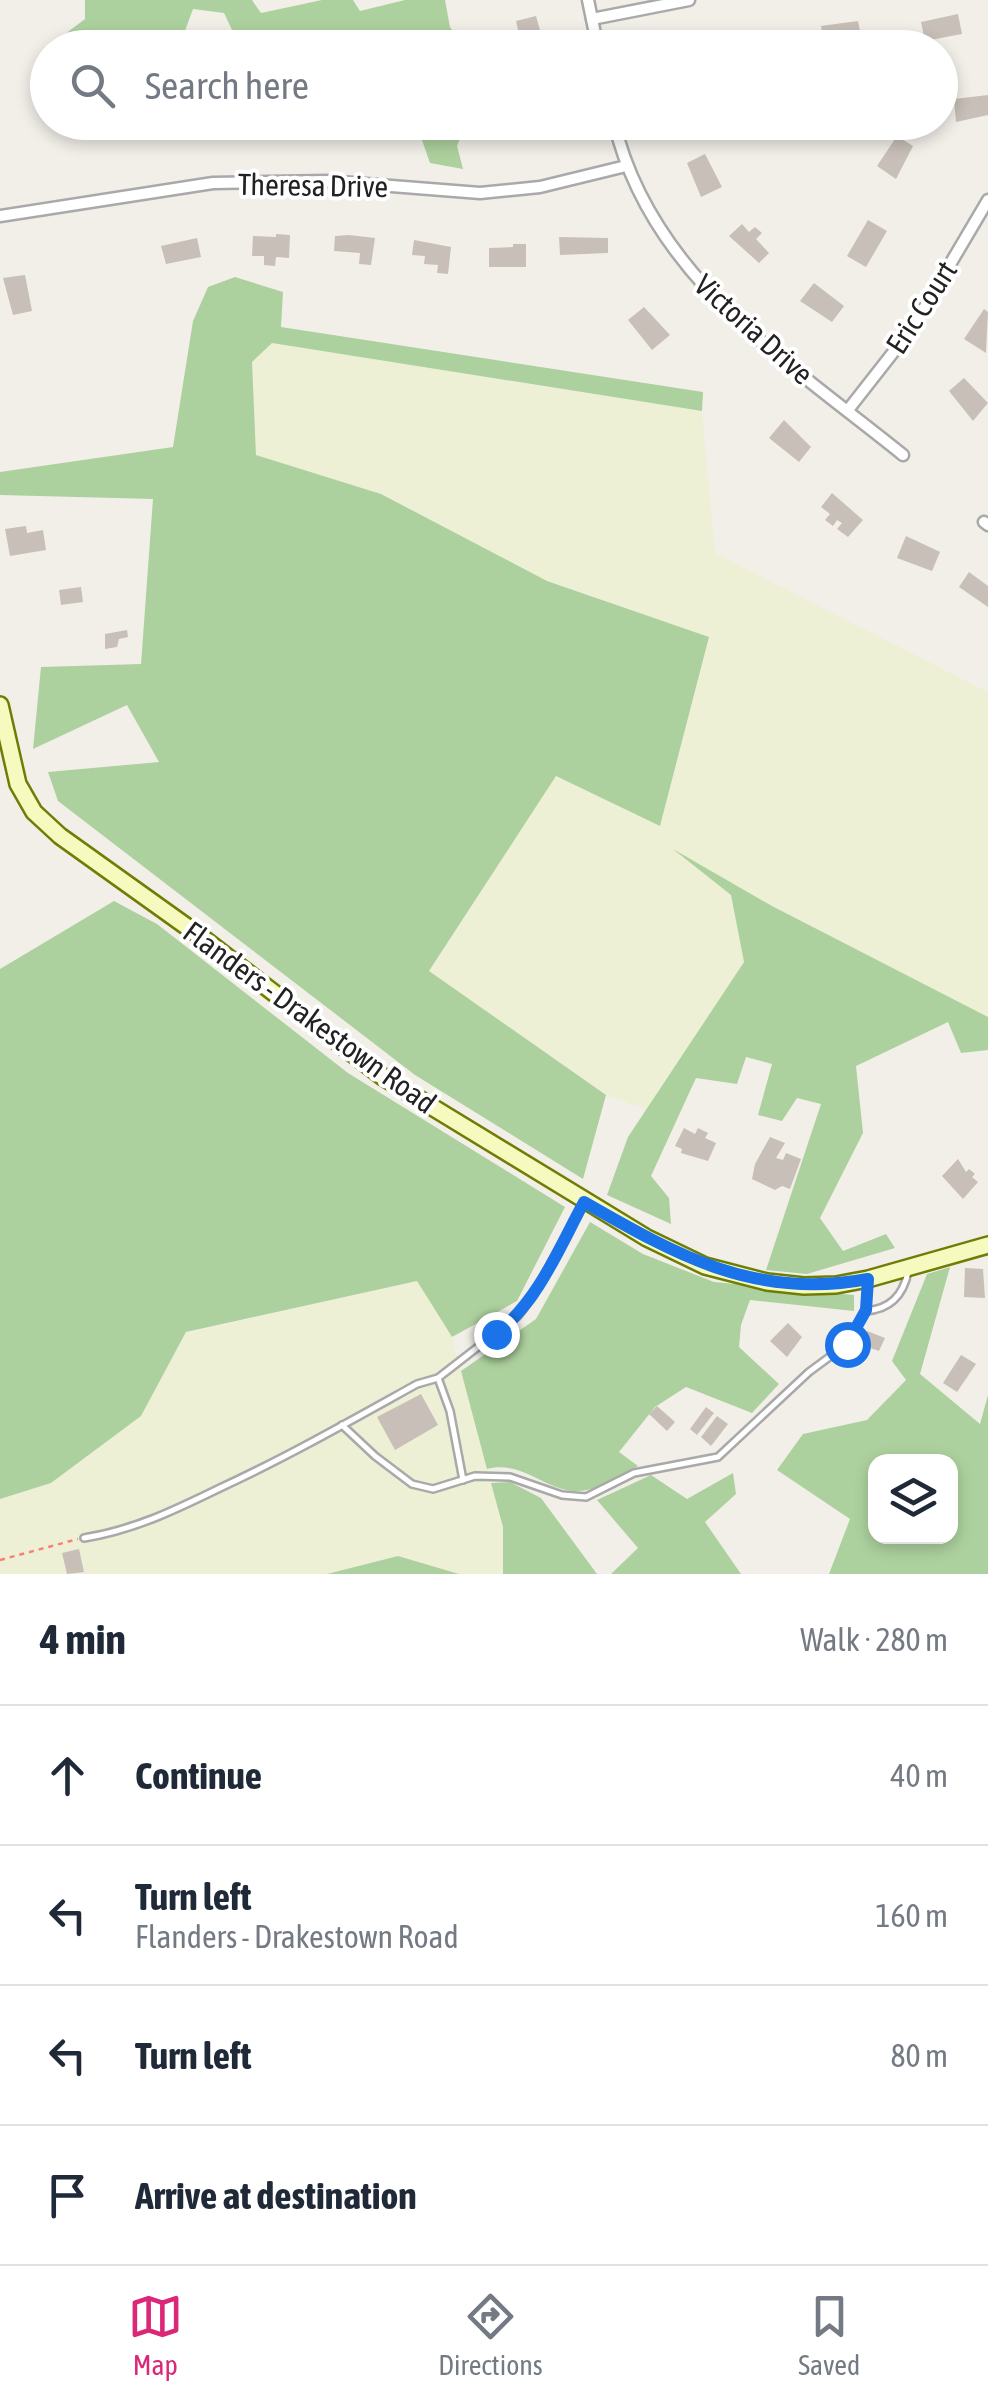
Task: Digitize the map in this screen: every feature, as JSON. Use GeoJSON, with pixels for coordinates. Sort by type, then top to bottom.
{"type":"FeatureCollection","features":[{"type":"Feature","properties":{"kind":"street"},"geometry":{"type":"LineString","coordinates":[[588,0],[594,30]]}},
{"type":"Feature","properties":{"kind":"street"},"geometry":{"type":"LineString","coordinates":[[592,19],[689,0]]}},
{"type":"Feature","properties":{"kind":"street","name":"Victoria Drive"},"geometry":{"type":"LineString","coordinates":[[619,140],[626,166],[656,226],[692,276],[728,312],[903,455]]}},
{"type":"Feature","properties":{"kind":"street","name":"Theresa Drive"},"geometry":{"type":"LineString","coordinates":[[0,216],[213,183],[328,181],[480,193],[540,188],[626,166]]}},
{"type":"Feature","properties":{"kind":"street","name":"Eric Court"},"geometry":{"type":"LineString","coordinates":[[848,410],[913,327],[988,200]]}},
{"type":"Feature","properties":{"kind":"street","name":"Flanders - Drakestown Road"},"geometry":{"type":"LineString","coordinates":[[0,705],[18,784],[34,812],[47,825],[384,1077],[584,1202],[678,1254],[726,1272],[804,1286],[868,1279],[988,1245]]}},
{"type":"Feature","properties":{"kind":"lane"},"geometry":{"type":"LineString","coordinates":[[84,1538],[153,1520],[417,1384],[438,1378],[526,1306],[584,1202]]}},
{"type":"Feature","properties":{"kind":"lane"},"geometry":{"type":"LineString","coordinates":[[866,1310],[882,1310],[892,1303],[906,1284],[908,1269]]}},
{"type":"Feature","properties":{"kind":"lane"},"geometry":{"type":"LineString","coordinates":[[342,1425],[374,1456],[412,1484],[434,1490],[475,1476],[510,1476],[562,1494],[586,1497],[634,1473],[718,1457],[809,1372],[847,1344],[866,1310],[868,1279]]}},
{"type":"Feature","properties":{"kind":"lane"},"geometry":{"type":"LineString","coordinates":[[438,1378],[450,1412],[463,1480]]}},
{"type":"Feature","properties":{"kind":"path"},"geometry":{"type":"LineString","coordinates":[[0,1560],[84,1538]]}},
{"type":"Feature","properties":{"kind":"green space"},"geometry":{"type":"Polygon","coordinates":[[[85,0],[252,0],[261,13],[322,0],[353,0],[360,11],[405,0],[445,0],[452,30],[232,30],[224,13],[193,9],[185,30],[70,30],[85,19],[85,0]]]}},
{"type":"Feature","properties":{"kind":"green space"},"geometry":{"type":"Polygon","coordinates":[[[422,140],[459,140],[457,146],[463,169],[430,163],[422,140]]]}},
{"type":"Feature","properties":{"kind":"green space"},"geometry":{"type":"Polygon","coordinates":[[[235,277],[283,292],[281,327],[703,392],[702,411],[272,343],[252,362],[256,455],[381,494],[547,581],[709,637],[660,826],[556,776],[429,971],[606,1095],[583,1179],[415,1075],[58,801],[48,772],[159,762],[127,705],[33,749],[41,667],[141,664],[153,499],[0,495],[0,472],[173,447],[193,321],[208,287],[235,277]]]}},
{"type":"Feature","properties":{"kind":"green space"},"geometry":{"type":"Polygon","coordinates":[[[272,343],[702,411],[715,553],[988,692],[988,1017],[772,906],[681,854],[731,895],[744,962],[646,1109],[606,1095],[429,972],[556,776],[660,826],[709,638],[547,581],[381,494],[256,455],[252,361],[272,343]]]}},
{"type":"Feature","properties":{"kind":"green space"},"geometry":{"type":"Polygon","coordinates":[[[673,849],[772,906],[988,1017],[988,1050],[961,1053],[948,1022],[856,1066],[863,1133],[820,1218],[843,1251],[886,1234],[895,1248],[807,1274],[766,1270],[821,1104],[797,1098],[782,1121],[758,1115],[772,1064],[746,1057],[737,1084],[696,1078],[651,1176],[669,1198],[671,1224],[607,1195],[628,1137],[744,962],[731,895],[673,849]]]}},
{"type":"Feature","properties":{"kind":"green space"},"geometry":{"type":"Polygon","coordinates":[[[114,901],[157,924],[348,1073],[565,1207],[517,1301],[452,1337],[417,1281],[186,1332],[141,1416],[51,1483],[0,1499],[0,969],[114,901]]]}},
{"type":"Feature","properties":{"kind":"green space"},"geometry":{"type":"Polygon","coordinates":[[[590,1222],[643,1254],[714,1282],[854,1295],[854,1311],[750,1300],[741,1325],[739,1347],[779,1384],[752,1413],[686,1387],[655,1407],[619,1452],[638,1466],[600,1486],[574,1491],[514,1469],[487,1469],[461,1371],[536,1319],[590,1222]]]}},
{"type":"Feature","properties":{"kind":"green space"},"geometry":{"type":"Polygon","coordinates":[[[950,1267],[920,1374],[980,1424],[988,1395],[988,1574],[829,1574],[850,1519],[777,1470],[803,1434],[867,1420],[906,1380],[892,1361],[927,1274],[950,1267]]]}},
{"type":"Feature","properties":{"kind":"green space"},"geometry":{"type":"Polygon","coordinates":[[[417,1281],[452,1338],[503,1527],[503,1574],[459,1574],[398,1556],[327,1574],[0,1574],[0,1499],[51,1483],[141,1416],[186,1333],[417,1281]]]}},
{"type":"Feature","properties":{"kind":"green space"},"geometry":{"type":"Polygon","coordinates":[[[733,1473],[736,1494],[705,1522],[741,1574],[611,1574],[638,1548],[597,1500],[651,1475],[687,1499],[733,1473]]]}},
{"type":"Feature","properties":{"kind":"green space"},"geometry":{"type":"Polygon","coordinates":[[[510,1482],[541,1498],[597,1574],[503,1574],[503,1527],[491,1483],[510,1482]]]}},
{"type":"Feature","properties":{"kind":"green space"},"geometry":{"type":"Polygon","coordinates":[[[398,1556],[459,1574],[327,1574],[398,1556]]]}},
{"type":"Feature","properties":{"kind":"building"},"geometry":{"type":"Polygon","coordinates":[[[958,14],[962,34],[958,35],[958,30],[923,30],[921,22],[958,14]]]}},
{"type":"Feature","properties":{"kind":"building"},"geometry":{"type":"Polygon","coordinates":[[[536,16],[540,30],[518,30],[516,21],[536,16]]]}},
{"type":"Feature","properties":{"kind":"building"},"geometry":{"type":"Polygon","coordinates":[[[858,21],[860,30],[822,30],[821,26],[858,21]]]}},
{"type":"Feature","properties":{"kind":"building"},"geometry":{"type":"Polygon","coordinates":[[[988,95],[988,115],[958,122],[958,99],[988,95]]]}},
{"type":"Feature","properties":{"kind":"building"},"geometry":{"type":"Polygon","coordinates":[[[894,140],[913,146],[896,179],[877,166],[894,140]]]}},
{"type":"Feature","properties":{"kind":"building"},"geometry":{"type":"Polygon","coordinates":[[[705,154],[722,187],[701,197],[687,163],[705,154]]]}},
{"type":"Feature","properties":{"kind":"building"},"geometry":{"type":"Polygon","coordinates":[[[868,220],[887,231],[866,267],[847,256],[868,220]]]}},
{"type":"Feature","properties":{"kind":"building"},"geometry":{"type":"Polygon","coordinates":[[[742,224],[749,232],[755,227],[762,233],[756,239],[769,253],[759,263],[729,236],[742,224]]]}},
{"type":"Feature","properties":{"kind":"building"},"geometry":{"type":"Polygon","coordinates":[[[290,235],[289,258],[276,257],[275,266],[264,265],[264,256],[252,256],[253,236],[290,235]]]}},
{"type":"Feature","properties":{"kind":"building"},"geometry":{"type":"Polygon","coordinates":[[[335,236],[375,238],[371,265],[359,264],[360,253],[334,251],[335,236]]]}},
{"type":"Feature","properties":{"kind":"building"},"geometry":{"type":"Polygon","coordinates":[[[559,237],[608,238],[608,253],[560,255],[559,237]]]}},
{"type":"Feature","properties":{"kind":"building"},"geometry":{"type":"Polygon","coordinates":[[[197,238],[201,257],[166,264],[161,246],[197,238]]]}},
{"type":"Feature","properties":{"kind":"building"},"geometry":{"type":"Polygon","coordinates":[[[414,240],[451,247],[448,274],[437,273],[438,265],[424,264],[425,256],[412,255],[414,240]]]}},
{"type":"Feature","properties":{"kind":"building"},"geometry":{"type":"Polygon","coordinates":[[[526,244],[526,267],[489,267],[489,248],[526,244]]]}},
{"type":"Feature","properties":{"kind":"building"},"geometry":{"type":"Polygon","coordinates":[[[25,275],[32,311],[13,315],[3,278],[25,275]]]}},
{"type":"Feature","properties":{"kind":"building"},"geometry":{"type":"Polygon","coordinates":[[[814,283],[844,306],[832,322],[800,301],[814,283]]]}},
{"type":"Feature","properties":{"kind":"building"},"geometry":{"type":"Polygon","coordinates":[[[644,307],[670,335],[652,350],[628,320],[644,307]]]}},
{"type":"Feature","properties":{"kind":"building"},"geometry":{"type":"Polygon","coordinates":[[[984,309],[988,312],[986,353],[964,339],[984,309]]]}},
{"type":"Feature","properties":{"kind":"building"},"geometry":{"type":"Polygon","coordinates":[[[964,378],[988,403],[973,421],[949,391],[964,378]]]}},
{"type":"Feature","properties":{"kind":"building"},"geometry":{"type":"Polygon","coordinates":[[[784,420],[811,447],[799,462],[769,438],[784,420]]]}},
{"type":"Feature","properties":{"kind":"building"},"geometry":{"type":"Polygon","coordinates":[[[832,493],[863,520],[848,537],[837,529],[842,523],[837,520],[833,526],[825,520],[830,514],[821,507],[832,493]]]}},
{"type":"Feature","properties":{"kind":"building"},"geometry":{"type":"Polygon","coordinates":[[[26,526],[27,533],[43,530],[46,550],[10,556],[5,529],[26,526]]]}},
{"type":"Feature","properties":{"kind":"building"},"geometry":{"type":"Polygon","coordinates":[[[906,536],[940,552],[932,571],[897,558],[906,536]]]}},
{"type":"Feature","properties":{"kind":"building"},"geometry":{"type":"Polygon","coordinates":[[[969,572],[988,586],[988,607],[959,587],[969,572]]]}},
{"type":"Feature","properties":{"kind":"building"},"geometry":{"type":"Polygon","coordinates":[[[81,587],[83,602],[61,605],[59,590],[81,587]]]}},
{"type":"Feature","properties":{"kind":"building"},"geometry":{"type":"Polygon","coordinates":[[[127,630],[128,637],[119,639],[117,647],[105,649],[105,634],[127,630]]]}},
{"type":"Feature","properties":{"kind":"building"},"geometry":{"type":"Polygon","coordinates":[[[684,1128],[695,1134],[698,1128],[708,1133],[705,1138],[716,1143],[708,1161],[681,1153],[682,1149],[675,1146],[684,1128]]]}},
{"type":"Feature","properties":{"kind":"building"},"geometry":{"type":"Polygon","coordinates":[[[770,1137],[785,1143],[776,1158],[783,1160],[786,1153],[801,1159],[790,1189],[782,1186],[775,1190],[752,1179],[755,1164],[770,1137]]]}},
{"type":"Feature","properties":{"kind":"building"},"geometry":{"type":"Polygon","coordinates":[[[958,1159],[978,1182],[963,1199],[942,1176],[958,1159]]]}},
{"type":"Feature","properties":{"kind":"building"},"geometry":{"type":"Polygon","coordinates":[[[965,1268],[983,1269],[985,1298],[964,1297],[965,1268]]]}},
{"type":"Feature","properties":{"kind":"building"},"geometry":{"type":"Polygon","coordinates":[[[788,1323],[802,1337],[787,1357],[770,1341],[788,1323]]]}},
{"type":"Feature","properties":{"kind":"building"},"geometry":{"type":"Polygon","coordinates":[[[867,1331],[885,1338],[879,1351],[862,1345],[867,1331]]]}},
{"type":"Feature","properties":{"kind":"building"},"geometry":{"type":"Polygon","coordinates":[[[961,1355],[976,1364],[957,1392],[943,1383],[961,1355]]]}},
{"type":"Feature","properties":{"kind":"building"},"geometry":{"type":"Polygon","coordinates":[[[421,1394],[438,1425],[395,1450],[377,1417],[421,1394]]]}},
{"type":"Feature","properties":{"kind":"building"},"geometry":{"type":"Polygon","coordinates":[[[657,1406],[675,1422],[667,1431],[649,1414],[657,1406]]]}},
{"type":"Feature","properties":{"kind":"building"},"geometry":{"type":"Polygon","coordinates":[[[706,1407],[714,1413],[697,1435],[690,1429],[706,1407]]]}},
{"type":"Feature","properties":{"kind":"building"},"geometry":{"type":"Polygon","coordinates":[[[717,1416],[728,1424],[711,1446],[701,1437],[717,1416]]]}},
{"type":"Feature","properties":{"kind":"building"},"geometry":{"type":"Polygon","coordinates":[[[79,1549],[84,1572],[67,1574],[62,1553],[79,1549]]]}},
{"type":"Feature","properties":{"kind":"route"},"geometry":{"type":"LineString","coordinates":[[496,1334],[518,1316],[534,1295],[584,1202],[678,1254],[726,1272],[804,1286],[868,1279],[866,1310],[847,1344]]}}]}
